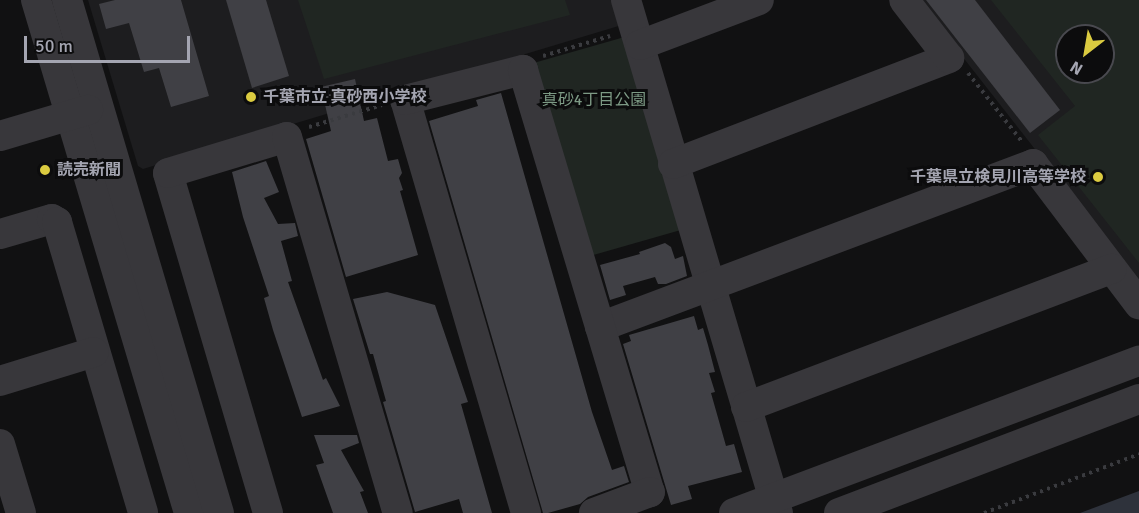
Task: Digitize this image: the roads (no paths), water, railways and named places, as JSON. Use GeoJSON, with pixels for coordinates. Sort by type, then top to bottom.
{"type":"FeatureCollection","features":[{"type":"Feature","properties":{"kind":"street"},"geometry":{"type":"LineString","coordinates":[[36,0],[189,513]]}},
{"type":"Feature","properties":{"kind":"street"},"geometry":{"type":"LineString","coordinates":[[67,0],[219,513]]}},
{"type":"Feature","properties":{"kind":"street"},"geometry":{"type":"LineString","coordinates":[[626,0],[776,506]]}},
{"type":"Feature","properties":{"kind":"street"},"geometry":{"type":"LineString","coordinates":[[637,37],[759,0]]}},
{"type":"Feature","properties":{"kind":"street"},"geometry":{"type":"LineString","coordinates":[[673,164],[949,58],[904,0]]}},
{"type":"Feature","properties":{"kind":"street"},"geometry":{"type":"LineString","coordinates":[[526,513],[405,100],[523,70],[650,492],[594,513]]}},
{"type":"Feature","properties":{"kind":"street"},"geometry":{"type":"LineString","coordinates":[[0,136],[99,106]]}},
{"type":"Feature","properties":{"kind":"street"},"geometry":{"type":"LineString","coordinates":[[268,513],[168,173],[287,137],[398,513]]}},
{"type":"Feature","properties":{"kind":"street"},"geometry":{"type":"LineString","coordinates":[[600,327],[1034,164],[1139,304]]}},
{"type":"Feature","properties":{"kind":"street"},"geometry":{"type":"LineString","coordinates":[[0,234],[52,219],[57,222],[143,513]]}},
{"type":"Feature","properties":{"kind":"street"},"geometry":{"type":"LineString","coordinates":[[746,407],[1112,269]]}},
{"type":"Feature","properties":{"kind":"street"},"geometry":{"type":"LineString","coordinates":[[152,291],[199,279]]}},
{"type":"Feature","properties":{"kind":"street"},"geometry":{"type":"LineString","coordinates":[[0,381],[94,352]]}},
{"type":"Feature","properties":{"kind":"street"},"geometry":{"type":"LineString","coordinates":[[734,513],[776,506],[1139,361]]}},
{"type":"Feature","properties":{"kind":"street"},"geometry":{"type":"LineString","coordinates":[[839,513],[1139,399]]}},
{"type":"Feature","properties":{"kind":"street"},"geometry":{"type":"LineString","coordinates":[[0,444],[21,513]]}},
{"type":"Feature","properties":{"kind":"place","name":"千葉市立 真砂西小学校"},"geometry":{"type":"Point","coordinates":[251,97]}},
{"type":"Feature","properties":{"kind":"place","name":"読売新聞"},"geometry":{"type":"Point","coordinates":[45,170]}},
{"type":"Feature","properties":{"kind":"place","name":"千葉県立検見川高等学校"},"geometry":{"type":"Point","coordinates":[1098,177]}},
{"type":"Feature","properties":{"kind":"park label","name":"真砂4丁目公園"},"geometry":{"type":"Point","coordinates":[594,100]}}]}
